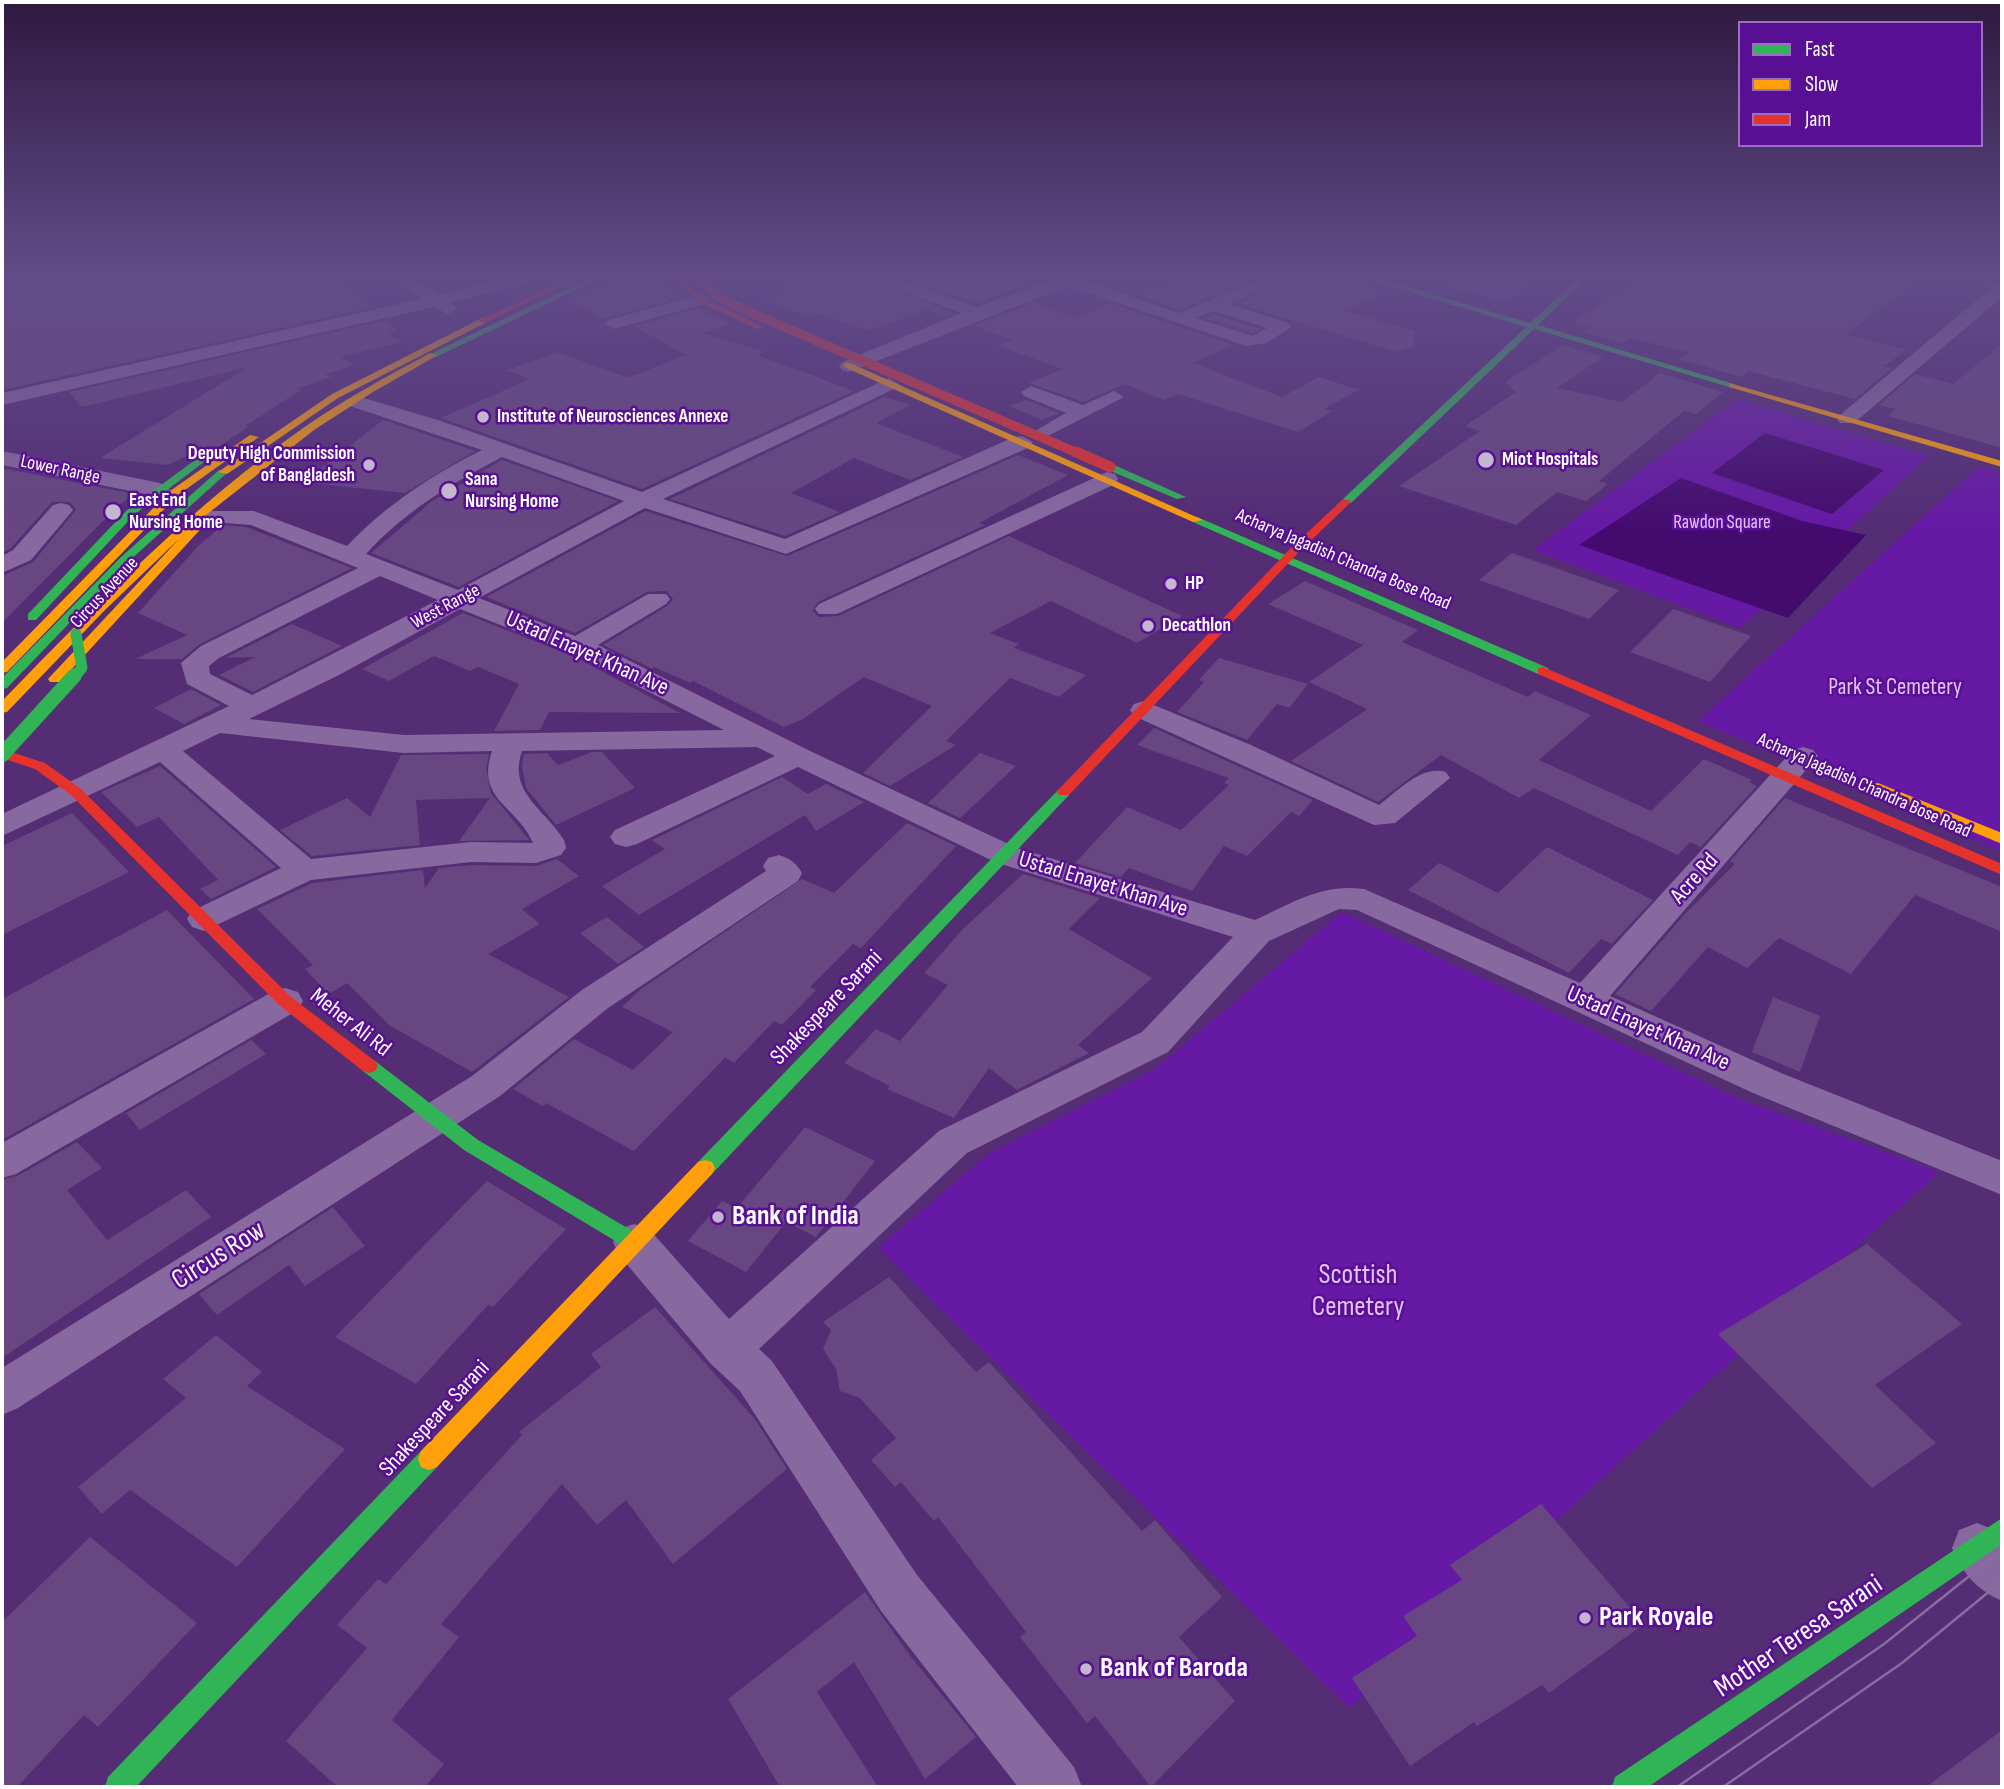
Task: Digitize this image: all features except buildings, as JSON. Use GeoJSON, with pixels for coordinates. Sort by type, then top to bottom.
{"type":"FeatureCollection","features":[{"type":"Feature","properties":{"kind":"main road"},"geometry":{"type":"LineString","coordinates":[[2,669],[174,493],[284,416],[349,377],[383,360]]}},
{"type":"Feature","properties":{"kind":"main road"},"geometry":{"type":"LineString","coordinates":[[2,685],[174,514],[257,446],[374,372],[399,360]]}},
{"type":"Feature","properties":{"kind":"main road"},"geometry":{"type":"LineString","coordinates":[[2,709],[224,491],[332,410],[420,360]]}},
{"type":"Feature","properties":{"kind":"main road","name":"Circus Avenue"},"geometry":{"type":"LineString","coordinates":[[2,737],[208,516],[272,461],[357,402],[431,360]]}},
{"type":"Feature","properties":{"kind":"main road","name":"Acharya Jagadish Chandra Bose Road"},"geometry":{"type":"LineString","coordinates":[[838,360],[1022,442],[1108,473],[1287,560],[1799,761],[2002,870]]}},
{"type":"Feature","properties":{"kind":"main road"},"geometry":{"type":"LineString","coordinates":[[857,360],[1108,473],[1181,497]]}},
{"type":"Feature","properties":{"kind":"main road","name":"Acharya Jagadish Chandra Bose Road"},"geometry":{"type":"LineString","coordinates":[[882,360],[1116,460],[1181,497],[1336,562]]}},
{"type":"Feature","properties":{"kind":"main road","name":"Shakespeare Sarani"},"geometry":{"type":"LineString","coordinates":[[118,1787],[634,1242],[1299,547],[1495,360]]}},
{"type":"Feature","properties":{"kind":"main road"},"geometry":{"type":"LineString","coordinates":[[1648,360],[2002,464]]}},
{"type":"Feature","properties":{"kind":"main road","name":"Circus Avenue"},"geometry":{"type":"LineString","coordinates":[[2,649],[130,513],[263,418]]}},
{"type":"Feature","properties":{"kind":"main road"},"geometry":{"type":"LineString","coordinates":[[2,754],[82,668],[76,634]]}},
{"type":"Feature","properties":{"kind":"main road","name":"Meher Ali Rd"},"geometry":{"type":"LineString","coordinates":[[2,754],[40,765],[76,792],[285,1001],[436,1118],[471,1145],[634,1242]]}},
{"type":"Feature","properties":{"kind":"main road","name":"Acharya Jagadish Chandra Bose Road"},"geometry":{"type":"LineString","coordinates":[[1863,781],[2002,839]]}},
{"type":"Feature","properties":{"kind":"main road","name":"Mother Teresa Sarani"},"geometry":{"type":"LineString","coordinates":[[1625,1787],[1994,1551]]}},
{"type":"Feature","properties":{"kind":"street"},"geometry":{"type":"LineString","coordinates":[[2,399],[173,360]]}},
{"type":"Feature","properties":{"kind":"street"},"geometry":{"type":"LineString","coordinates":[[849,366],[862,360]]}},
{"type":"Feature","properties":{"kind":"street"},"geometry":{"type":"LineString","coordinates":[[1847,419],[1916,360]]}},
{"type":"Feature","properties":{"kind":"street","name":"West Range"},"geometry":{"type":"LineString","coordinates":[[2,827],[253,707],[461,599],[643,500],[889,384]]}},
{"type":"Feature","properties":{"kind":"street"},"geometry":{"type":"LineString","coordinates":[[1031,392],[1083,412]]}},
{"type":"Feature","properties":{"kind":"street"},"geometry":{"type":"LineString","coordinates":[[1046,431],[1114,397]]}},
{"type":"Feature","properties":{"kind":"street"},"geometry":{"type":"LineString","coordinates":[[357,402],[786,547],[1022,442]]}},
{"type":"Feature","properties":{"kind":"street"},"geometry":{"type":"LineString","coordinates":[[351,556],[386,518],[414,496],[500,449]]}},
{"type":"Feature","properties":{"kind":"street","name":"Lower Range"},"geometry":{"type":"LineString","coordinates":[[6,461],[160,490]]}},
{"type":"Feature","properties":{"kind":"street"},"geometry":{"type":"LineString","coordinates":[[828,609],[1108,473]]}},
{"type":"Feature","properties":{"kind":"street"},"geometry":{"type":"LineString","coordinates":[[2,566],[22,555],[61,510]]}},
{"type":"Feature","properties":{"kind":"street","name":"Ustad Enayet Khan Ave"},"geometry":{"type":"LineString","coordinates":[[208,516],[254,518],[577,646],[1006,855],[1257,933],[1331,899],[1342,897],[1364,900],[1767,1083],[2002,1178]]}},
{"type":"Feature","properties":{"kind":"street"},"geometry":{"type":"LineString","coordinates":[[253,707],[203,683],[197,678],[195,663],[210,652],[379,567]]}},
{"type":"Feature","properties":{"kind":"street"},"geometry":{"type":"LineString","coordinates":[[577,646],[657,599]]}},
{"type":"Feature","properties":{"kind":"street"},"geometry":{"type":"LineString","coordinates":[[1144,710],[1241,751],[1374,815],[1384,816],[1434,778]]}},
{"type":"Feature","properties":{"kind":"street"},"geometry":{"type":"LineString","coordinates":[[219,724],[404,744],[766,737]]}},
{"type":"Feature","properties":{"kind":"street"},"geometry":{"type":"LineString","coordinates":[[204,919],[304,870],[471,852],[536,852],[550,848],[545,836],[507,789],[502,774],[510,741]]}},
{"type":"Feature","properties":{"kind":"street"},"geometry":{"type":"LineString","coordinates":[[164,750],[304,870]]}},
{"type":"Feature","properties":{"kind":"street"},"geometry":{"type":"LineString","coordinates":[[626,837],[798,756]]}},
{"type":"Feature","properties":{"kind":"street","name":"Acre Rd"},"geometry":{"type":"LineString","coordinates":[[1585,1001],[1799,761]]}},
{"type":"Feature","properties":{"kind":"street","name":"Circus Row"},"geometry":{"type":"LineString","coordinates":[[2,1393],[486,1086],[595,999],[786,873],[779,866]]}},
{"type":"Feature","properties":{"kind":"street"},"geometry":{"type":"LineString","coordinates":[[727,1349],[953,1142],[1155,1042],[1257,933]]}},
{"type":"Feature","properties":{"kind":"street"},"geometry":{"type":"LineString","coordinates":[[2,1162],[285,1001]]}},
{"type":"Feature","properties":{"kind":"street"},"geometry":{"type":"LineString","coordinates":[[634,1242],[727,1349],[756,1376],[899,1593],[1054,1787]]}},
{"type":"Feature","properties":{"kind":"green space","name":"Rawdon Square"},"geometry":{"type":"Polygon","coordinates":[[[1737,399],[1929,456],[1740,628],[1533,550],[1737,399]]]}},
{"type":"Feature","properties":{"kind":"green space","name":"Park St Cemetery"},"geometry":{"type":"Polygon","coordinates":[[[1979,466],[2002,473],[2002,852],[1698,721],[1979,466]]]}},
{"type":"Feature","properties":{"kind":"green space","name":"Scottish Cemetery"},"geometry":{"type":"Polygon","coordinates":[[[1342,912],[1737,1098],[1939,1172],[1350,1708],[878,1248],[988,1154],[1155,1069],[1342,912]]]}},
{"type":"Feature","properties":{"kind":"shaded area"},"geometry":{"type":"Polygon","coordinates":[[[1765,433],[1884,470],[1832,514],[1712,473],[1765,433]]]}},
{"type":"Feature","properties":{"kind":"shaded area"},"geometry":{"type":"Polygon","coordinates":[[[1681,478],[1802,521],[1866,535],[1788,618],[1579,545],[1681,478]]]}},
{"type":"Feature","properties":{"kind":"tram line"},"geometry":{"type":"LineString","coordinates":[[1677,1787],[1884,1644],[2002,1550]]}},
{"type":"Feature","properties":{"kind":"tram line"},"geometry":{"type":"LineString","coordinates":[[1723,1787],[1902,1663],[2002,1581]]}},
{"type":"Feature","properties":{"kind":"traffic: fast"},"geometry":{"type":"LineString","coordinates":[[1347,501],[1496,360]]}},
{"type":"Feature","properties":{"kind":"traffic: fast"},"geometry":{"type":"LineString","coordinates":[[1649,360],[1732,385]]}},
{"type":"Feature","properties":{"kind":"traffic: fast"},"geometry":{"type":"LineString","coordinates":[[32,617],[130,513],[203,459]]}},
{"type":"Feature","properties":{"kind":"traffic: fast"},"geometry":{"type":"LineString","coordinates":[[1110,467],[1181,497]]}},
{"type":"Feature","properties":{"kind":"traffic: fast"},"geometry":{"type":"LineString","coordinates":[[2,685],[125,559],[223,472]]}},
{"type":"Feature","properties":{"kind":"traffic: fast"},"geometry":{"type":"LineString","coordinates":[[1197,520],[1543,671]]}},
{"type":"Feature","properties":{"kind":"traffic: fast"},"geometry":{"type":"LineString","coordinates":[[2,755],[82,668],[76,634]]}},
{"type":"Feature","properties":{"kind":"traffic: fast"},"geometry":{"type":"LineString","coordinates":[[705,1168],[1064,792]]}},
{"type":"Feature","properties":{"kind":"traffic: fast"},"geometry":{"type":"LineString","coordinates":[[369,1066],[471,1145],[634,1242]]}},
{"type":"Feature","properties":{"kind":"traffic: fast"},"geometry":{"type":"LineString","coordinates":[[118,1787],[429,1459]]}},
{"type":"Feature","properties":{"kind":"traffic: fast"},"geometry":{"type":"LineString","coordinates":[[1625,1787],[2002,1530]]}},
{"type":"Feature","properties":{"kind":"traffic: slow"},"geometry":{"type":"LineString","coordinates":[[223,472],[335,396],[405,360]]}},
{"type":"Feature","properties":{"kind":"traffic: slow"},"geometry":{"type":"LineString","coordinates":[[2,709],[101,607],[202,512],[311,428],[370,390],[423,360]]}},
{"type":"Feature","properties":{"kind":"traffic: slow"},"geometry":{"type":"LineString","coordinates":[[847,365],[1197,520]]}},
{"type":"Feature","properties":{"kind":"traffic: slow"},"geometry":{"type":"LineString","coordinates":[[1732,385],[2002,464]]}},
{"type":"Feature","properties":{"kind":"traffic: slow"},"geometry":{"type":"LineString","coordinates":[[2,669],[174,493],[254,437]]}},
{"type":"Feature","properties":{"kind":"traffic: slow"},"geometry":{"type":"LineString","coordinates":[[55,679],[205,518]]}},
{"type":"Feature","properties":{"kind":"traffic: slow"},"geometry":{"type":"LineString","coordinates":[[1878,787],[2002,839]]}},
{"type":"Feature","properties":{"kind":"traffic: slow"},"geometry":{"type":"LineString","coordinates":[[429,1459],[705,1168]]}},
{"type":"Feature","properties":{"kind":"traffic: jam"},"geometry":{"type":"LineString","coordinates":[[862,360],[1110,467]]}},
{"type":"Feature","properties":{"kind":"traffic: jam"},"geometry":{"type":"LineString","coordinates":[[1064,792],[1293,552],[1347,501]]}},
{"type":"Feature","properties":{"kind":"traffic: jam"},"geometry":{"type":"LineString","coordinates":[[1543,671],[2002,870]]}},
{"type":"Feature","properties":{"kind":"traffic: jam"},"geometry":{"type":"LineString","coordinates":[[2,753],[40,766],[76,792],[285,1001],[369,1066]]}},
{"type":"Feature","properties":{"kind":"place","name":"Institute of Neurosciences Annexe"},"geometry":{"type":"Point","coordinates":[483,417]}},
{"type":"Feature","properties":{"kind":"place","name":"Miot Hospitals"},"geometry":{"type":"Point","coordinates":[1486,460]}},
{"type":"Feature","properties":{"kind":"place","name":"Deputy High Commission of Bangladesh"},"geometry":{"type":"Point","coordinates":[369,465]}},
{"type":"Feature","properties":{"kind":"place","name":"Sana Nursing Home"},"geometry":{"type":"Point","coordinates":[449,491]}},
{"type":"Feature","properties":{"kind":"place","name":"East End Nursing Home"},"geometry":{"type":"Point","coordinates":[113,512]}},
{"type":"Feature","properties":{"kind":"place","name":"HP"},"geometry":{"type":"Point","coordinates":[1171,584]}},
{"type":"Feature","properties":{"kind":"place","name":"Decathlon"},"geometry":{"type":"Point","coordinates":[1148,626]}},
{"type":"Feature","properties":{"kind":"place","name":"Bank of India"},"geometry":{"type":"Point","coordinates":[718,1217]}},
{"type":"Feature","properties":{"kind":"place","name":"Park Royale"},"geometry":{"type":"Point","coordinates":[1585,1618]}},
{"type":"Feature","properties":{"kind":"place","name":"Bank of Baroda"},"geometry":{"type":"Point","coordinates":[1086,1669]}}]}
